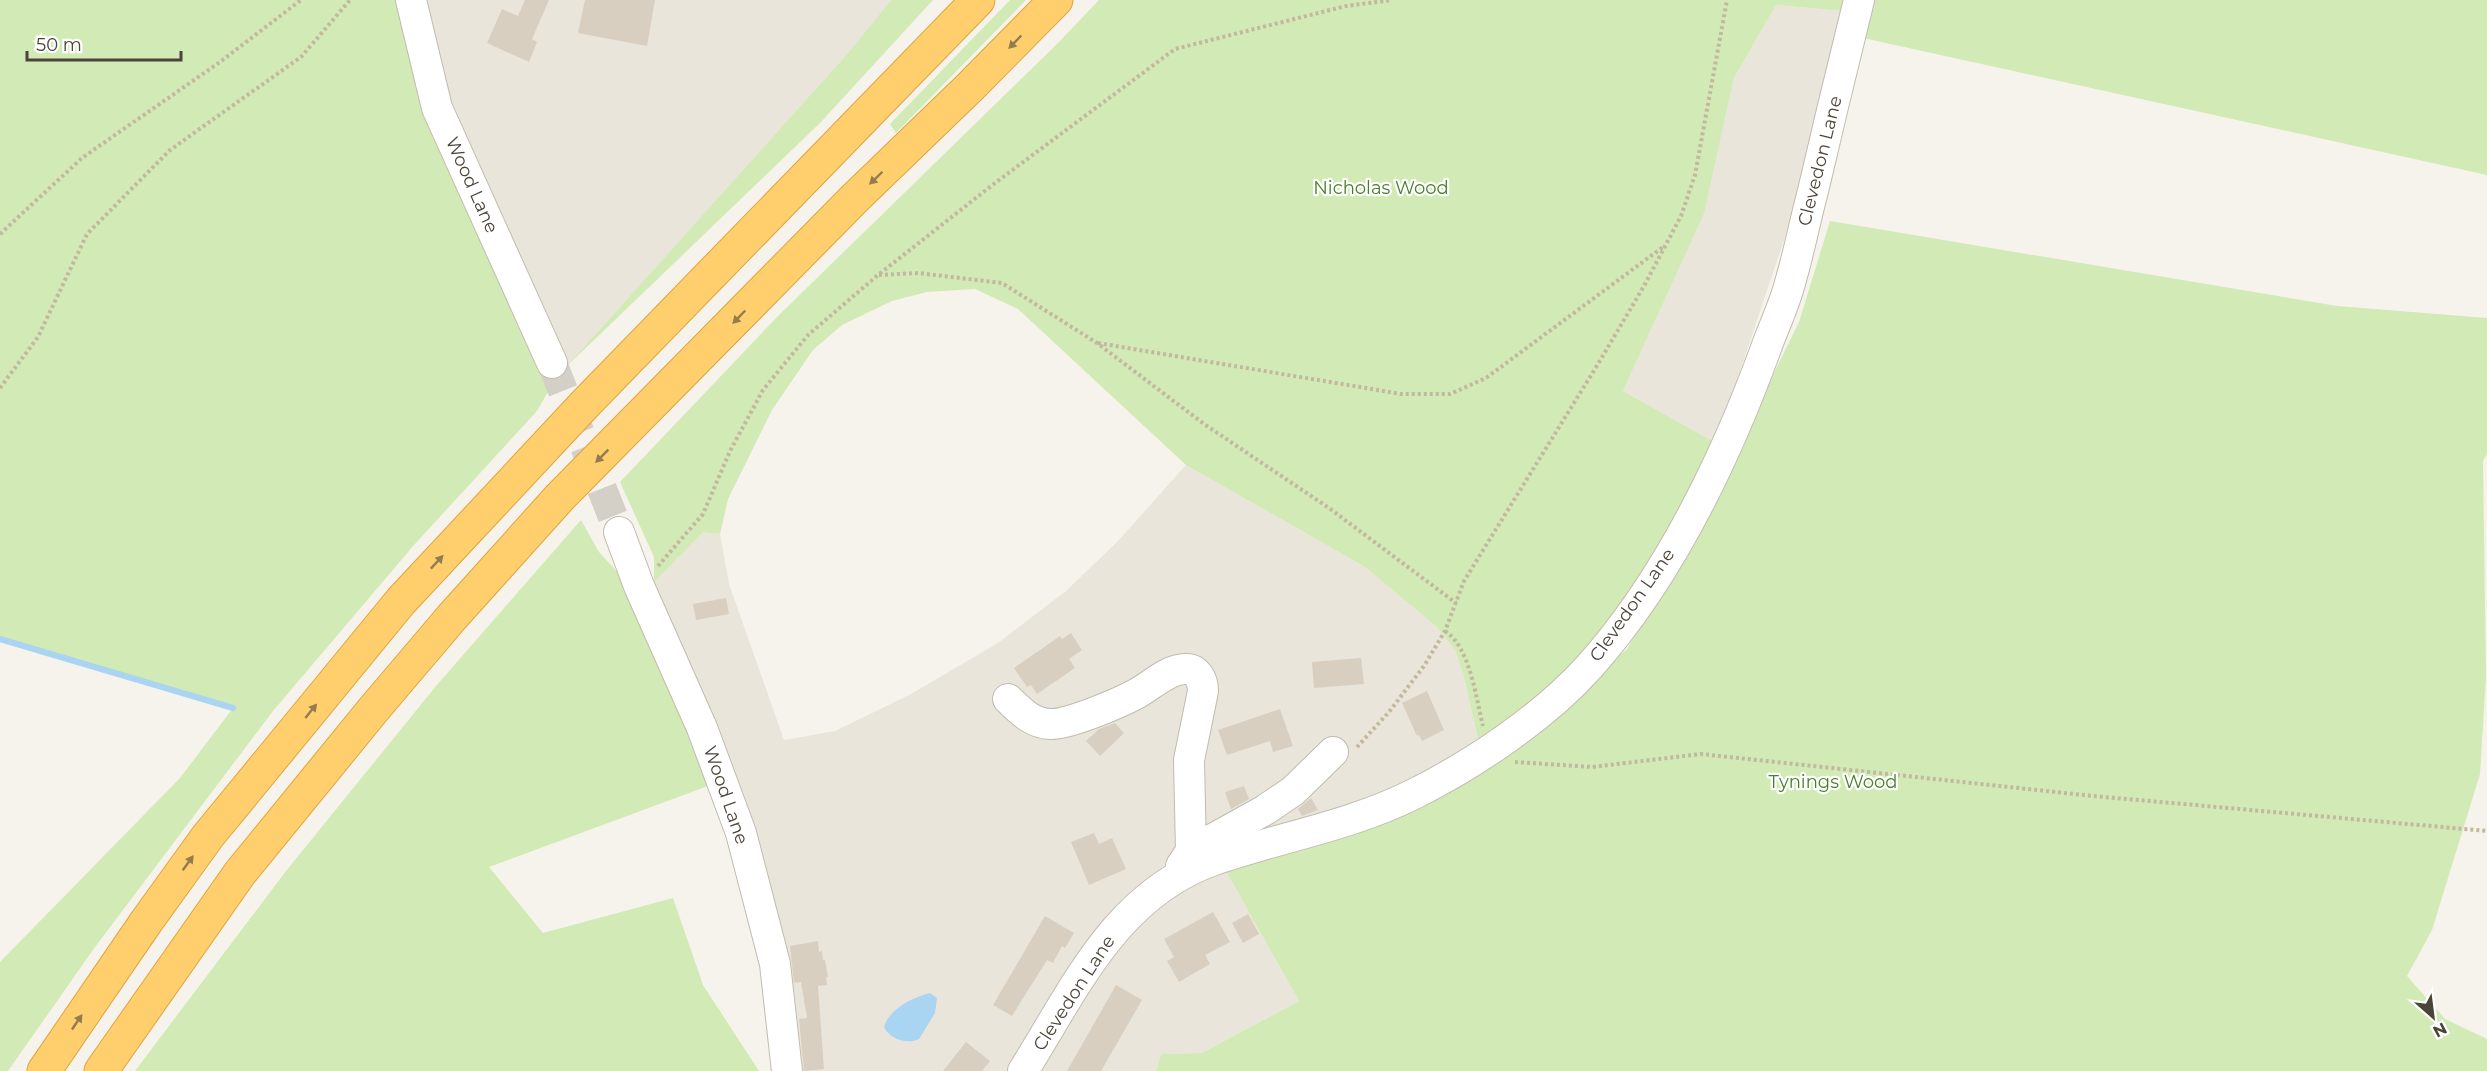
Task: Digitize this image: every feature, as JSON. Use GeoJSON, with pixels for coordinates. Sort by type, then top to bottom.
{"type":"FeatureCollection","features":[{"type":"Feature","properties":{"kind":"highway"},"geometry":{"type":"LineString","coordinates":[[44,1071],[208,836],[401,601],[586,403],[978,0]]}},
{"type":"Feature","properties":{"kind":"highway"},"geometry":{"type":"LineString","coordinates":[[101,1071],[240,873],[365,718],[452,617],[560,497],[855,198],[1056,0]]}},
{"type":"Feature","properties":{"kind":"street","name":"Wood Lane"},"geometry":{"type":"LineString","coordinates":[[411,0],[437,108],[552,363]]}},
{"type":"Feature","properties":{"kind":"street","name":"Clevedon Lane"},"geometry":{"type":"LineString","coordinates":[[1023,1071],[1095,954],[1144,900],[1171,881],[1211,861],[1311,832],[1379,809],[1413,794],[1487,752],[1527,722],[1587,670],[1617,634],[1676,542],[1705,490],[1747,400],[1790,285],[1858,0]]}},
{"type":"Feature","properties":{"kind":"street","name":"Wood Lane"},"geometry":{"type":"LineString","coordinates":[[619,531],[639,586],[702,729],[741,833],[775,964],[787,1071]]}},
{"type":"Feature","properties":{"kind":"street"},"geometry":{"type":"LineString","coordinates":[[1008,699],[1034,722],[1053,724],[1095,711],[1136,694],[1178,670],[1187,668],[1194,671],[1203,683],[1203,691],[1189,760],[1191,851]]}},
{"type":"Feature","properties":{"kind":"street"},"geometry":{"type":"LineString","coordinates":[[1171,881],[1191,851],[1293,791],[1333,752]]}},
{"type":"Feature","properties":{"kind":"path"},"geometry":{"type":"LineString","coordinates":[[0,234],[82,158],[220,62],[301,0]]}},
{"type":"Feature","properties":{"kind":"path"},"geometry":{"type":"LineString","coordinates":[[0,388],[38,337],[87,234],[170,150],[301,57],[350,0]]}},
{"type":"Feature","properties":{"kind":"path"},"geometry":{"type":"LineString","coordinates":[[639,586],[675,549],[703,514],[730,451],[763,390],[808,335],[878,275],[995,183],[1176,49],[1346,6],[1392,0]]}},
{"type":"Feature","properties":{"kind":"path"},"geometry":{"type":"LineString","coordinates":[[1727,0],[1695,175],[1681,216],[1598,364],[1464,580],[1445,631],[1450,634],[1464,654],[1484,730],[1487,752],[1495,760],[1592,767],[1701,754],[2093,796],[2487,831]]}},
{"type":"Feature","properties":{"kind":"path"},"geometry":{"type":"LineString","coordinates":[[1097,343],[1401,394],[1450,394],[1486,378],[1666,245]]}},
{"type":"Feature","properties":{"kind":"path"},"geometry":{"type":"LineString","coordinates":[[878,275],[918,273],[1002,283],[1097,343],[1204,424],[1329,508],[1456,603]]}},
{"type":"Feature","properties":{"kind":"shaded area"},"geometry":{"type":"Polygon","coordinates":[[[420,0],[891,0],[848,53],[567,366],[448,105],[420,0]]]}},
{"type":"Feature","properties":{"kind":"shaded area"},"geometry":{"type":"Polygon","coordinates":[[[1776,5],[1844,11],[1824,120],[1716,443],[1623,391],[1704,214],[1734,78],[1776,5]]]}},
{"type":"Feature","properties":{"kind":"shaded area"},"geometry":{"type":"Polygon","coordinates":[[[1186,465],[1365,567],[1438,628],[1455,650],[1463,673],[1480,747],[1408,786],[1163,875],[1014,1071],[794,1071],[713,727],[654,582],[703,531],[720,534],[729,584],[784,740],[835,731],[911,694],[998,643],[1066,591],[1118,541],[1186,465]]]}},
{"type":"Feature","properties":{"kind":"shaded area"},"geometry":{"type":"Polygon","coordinates":[[[1222,864],[1299,1001],[1202,1053],[1161,1054],[1156,1071],[1030,1071],[1147,906],[1222,864]]]}},
{"type":"Feature","properties":{"kind":"green space"},"geometry":{"type":"Polygon","coordinates":[[[0,0],[401,0],[549,390],[537,411],[414,545],[273,711],[95,947],[8,1071],[0,1071],[0,962],[180,778],[233,708],[0,639],[0,0]]]}},
{"type":"Feature","properties":{"kind":"green space"},"geometry":{"type":"Polygon","coordinates":[[[891,0],[933,0],[820,123],[567,366],[848,53],[891,0]]]}},
{"type":"Feature","properties":{"kind":"green space"},"geometry":{"type":"Polygon","coordinates":[[[1010,0],[1026,0],[896,133],[890,124],[1010,0]]]}},
{"type":"Feature","properties":{"kind":"green space","name":"Nicholas Wood"},"geometry":{"type":"Polygon","coordinates":[[[1099,0],[1847,0],[1844,11],[1776,5],[1734,78],[1704,214],[1623,391],[1716,443],[1627,601],[1586,654],[1480,747],[1463,673],[1455,650],[1438,628],[1365,567],[1186,465],[1018,309],[975,289],[927,292],[892,301],[842,325],[813,350],[772,410],[728,499],[720,534],[703,532],[654,582],[654,557],[620,482],[778,316],[1056,45],[1099,0]]]}},
{"type":"Feature","properties":{"kind":"green space"},"geometry":{"type":"Polygon","coordinates":[[[1871,0],[2487,0],[2487,175],[1863,38],[1871,0]]]}},
{"type":"Feature","properties":{"kind":"green space","name":"Tynings Wood"},"geometry":{"type":"Polygon","coordinates":[[[1830,221],[2337,306],[2487,318],[2487,454],[2483,461],[2486,677],[2480,774],[2432,930],[2407,976],[2445,1019],[2487,1039],[2487,1071],[1156,1071],[1161,1054],[1202,1053],[1299,1001],[1222,864],[1495,761],[1627,649],[1702,519],[1799,322],[1830,221]]]}},
{"type":"Feature","properties":{"kind":"green space"},"geometry":{"type":"Polygon","coordinates":[[[581,520],[599,552],[621,576],[692,734],[708,786],[489,867],[543,933],[673,898],[703,985],[759,1071],[135,1071],[286,871],[436,686],[581,520]]]}},
{"type":"Feature","properties":{"kind":"water"},"geometry":{"type":"Polygon","coordinates":[[[930,993],[937,998],[935,1013],[919,1039],[904,1041],[890,1035],[884,1027],[896,1009],[916,997],[930,993]]]}},
{"type":"Feature","properties":{"kind":"building"},"geometry":{"type":"Polygon","coordinates":[[[525,0],[549,0],[532,39],[537,42],[529,62],[487,43],[502,9],[518,16],[525,0]]]}},
{"type":"Feature","properties":{"kind":"building"},"geometry":{"type":"Polygon","coordinates":[[[585,0],[655,0],[647,46],[578,33],[585,0]]]}},
{"type":"Feature","properties":{"kind":"building"},"geometry":{"type":"Polygon","coordinates":[[[726,598],[729,614],[696,620],[693,604],[726,598]]]}},
{"type":"Feature","properties":{"kind":"building"},"geometry":{"type":"Polygon","coordinates":[[[1071,633],[1082,650],[1069,659],[1075,668],[1037,694],[1031,685],[1027,687],[1014,668],[1060,636],[1062,639],[1071,633]]]}},
{"type":"Feature","properties":{"kind":"building"},"geometry":{"type":"Polygon","coordinates":[[[1361,658],[1364,684],[1314,688],[1312,662],[1361,658]]]}},
{"type":"Feature","properties":{"kind":"building"},"geometry":{"type":"Polygon","coordinates":[[[1427,691],[1444,730],[1422,741],[1419,735],[1417,736],[1402,703],[1427,691]]]}},
{"type":"Feature","properties":{"kind":"building"},"geometry":{"type":"Polygon","coordinates":[[[1280,709],[1293,746],[1273,752],[1270,741],[1227,755],[1218,730],[1280,709]]]}},
{"type":"Feature","properties":{"kind":"building"},"geometry":{"type":"Polygon","coordinates":[[[1115,723],[1124,733],[1100,756],[1086,741],[1099,729],[1115,723]]]}},
{"type":"Feature","properties":{"kind":"building"},"geometry":{"type":"Polygon","coordinates":[[[1244,786],[1249,799],[1231,809],[1225,792],[1244,786]]]}},
{"type":"Feature","properties":{"kind":"building"},"geometry":{"type":"Polygon","coordinates":[[[1311,798],[1318,810],[1302,816],[1298,809],[1311,798]]]}},
{"type":"Feature","properties":{"kind":"building"},"geometry":{"type":"Polygon","coordinates":[[[1094,833],[1099,844],[1112,838],[1126,869],[1089,885],[1071,842],[1094,833]]]}},
{"type":"Feature","properties":{"kind":"building"},"geometry":{"type":"Polygon","coordinates":[[[1213,912],[1230,942],[1205,955],[1210,964],[1179,982],[1167,961],[1174,957],[1164,939],[1213,912]]]}},
{"type":"Feature","properties":{"kind":"building"},"geometry":{"type":"Polygon","coordinates":[[[1248,914],[1259,934],[1243,943],[1232,923],[1248,914]]]}},
{"type":"Feature","properties":{"kind":"building"},"geometry":{"type":"Polygon","coordinates":[[[1045,916],[1074,933],[1065,948],[1062,946],[1053,963],[1047,960],[1012,1016],[993,1005],[1045,916]]]}},
{"type":"Feature","properties":{"kind":"building"},"geometry":{"type":"Polygon","coordinates":[[[818,941],[819,952],[822,951],[828,977],[826,977],[827,985],[818,986],[824,1069],[804,1071],[799,1019],[807,1018],[801,982],[794,983],[790,946],[818,941]]]}},
{"type":"Feature","properties":{"kind":"building"},"geometry":{"type":"Polygon","coordinates":[[[1116,985],[1142,1000],[1101,1071],[1067,1071],[1116,985]]]}},
{"type":"Feature","properties":{"kind":"building"},"geometry":{"type":"Polygon","coordinates":[[[966,1042],[990,1061],[982,1071],[943,1071],[966,1042]]]}},
{"type":"Feature","properties":{"kind":"waterway"},"geometry":{"type":"LineString","coordinates":[[0,639],[233,708]]}},
{"type":"Feature","properties":{"kind":"tunnel"},"geometry":{"type":"LineString","coordinates":[[552,363],[619,532]]}}]}
